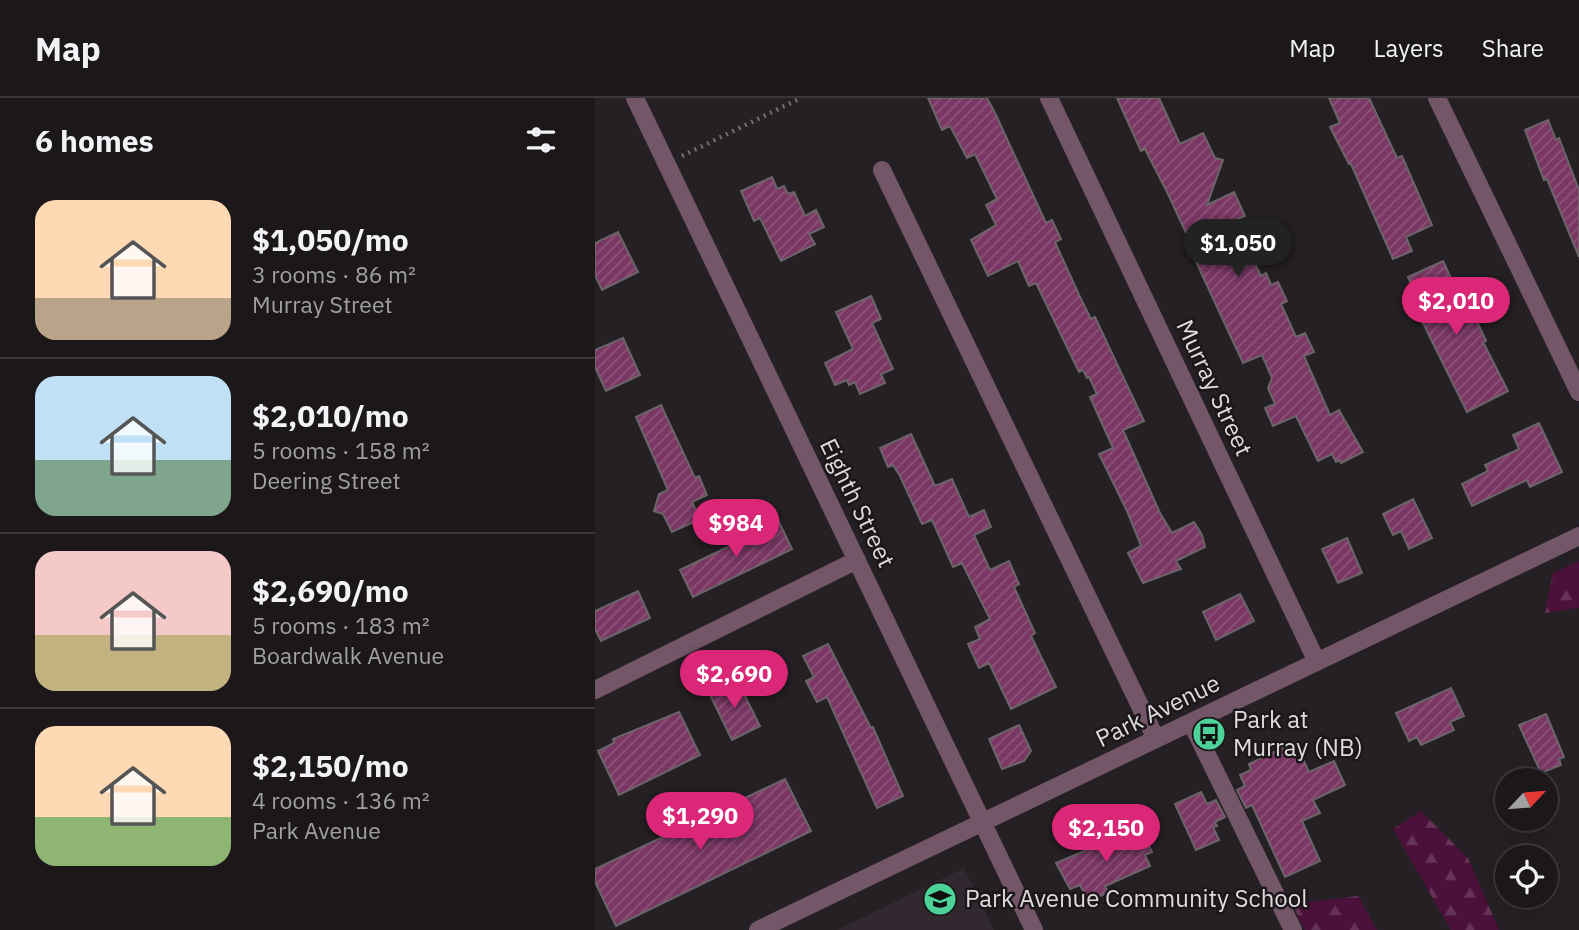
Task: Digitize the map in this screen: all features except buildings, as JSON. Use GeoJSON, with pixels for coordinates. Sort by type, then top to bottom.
{"type":"FeatureCollection","features":[{"type":"Feature","properties":{"kind":"street","name":"Eighth Street"},"geometry":{"type":"LineString","coordinates":[[635,98],[1034,930]]}},
{"type":"Feature","properties":{"kind":"street","name":"Murray Street"},"geometry":{"type":"LineString","coordinates":[[1049,98],[1317,662]]}},
{"type":"Feature","properties":{"kind":"street"},"geometry":{"type":"LineString","coordinates":[[1437,98],[1579,392]]}},
{"type":"Feature","properties":{"kind":"street"},"geometry":{"type":"LineString","coordinates":[[882,170],[1156,739]]}},
{"type":"Feature","properties":{"kind":"street","name":"Park Avenue"},"geometry":{"type":"LineString","coordinates":[[758,930],[1579,536]]}},
{"type":"Feature","properties":{"kind":"street"},"geometry":{"type":"LineString","coordinates":[[595,690],[857,560]]}},
{"type":"Feature","properties":{"kind":"street"},"geometry":{"type":"LineString","coordinates":[[1191,722],[1293,930]]}},
{"type":"Feature","properties":{"kind":"path"},"geometry":{"type":"LineString","coordinates":[[667,164],[801,98]]}},
{"type":"Feature","properties":{"kind":"shaded area","name":"Park Avenue Community School"},"geometry":{"type":"Polygon","coordinates":[[[964,868],[994,930],[837,930],[964,868]]]}},
{"type":"Feature","properties":{"kind":"green space"},"geometry":{"type":"Polygon","coordinates":[[[1579,561],[1579,608],[1545,613],[1553,573],[1579,561]]]}},
{"type":"Feature","properties":{"kind":"green space"},"geometry":{"type":"Polygon","coordinates":[[[1421,811],[1468,858],[1499,930],[1451,930],[1393,829],[1421,811]]]}},
{"type":"Feature","properties":{"kind":"green space"},"geometry":{"type":"Polygon","coordinates":[[[1358,896],[1377,930],[1305,930],[1292,904],[1358,896]]]}},
{"type":"Feature","properties":{"kind":"place","name":"Park at Murray (NB)"},"geometry":{"type":"Point","coordinates":[1209,734]}},
{"type":"Feature","properties":{"kind":"place","name":"Park Avenue Community School"},"geometry":{"type":"Point","coordinates":[940,899]}}]}
